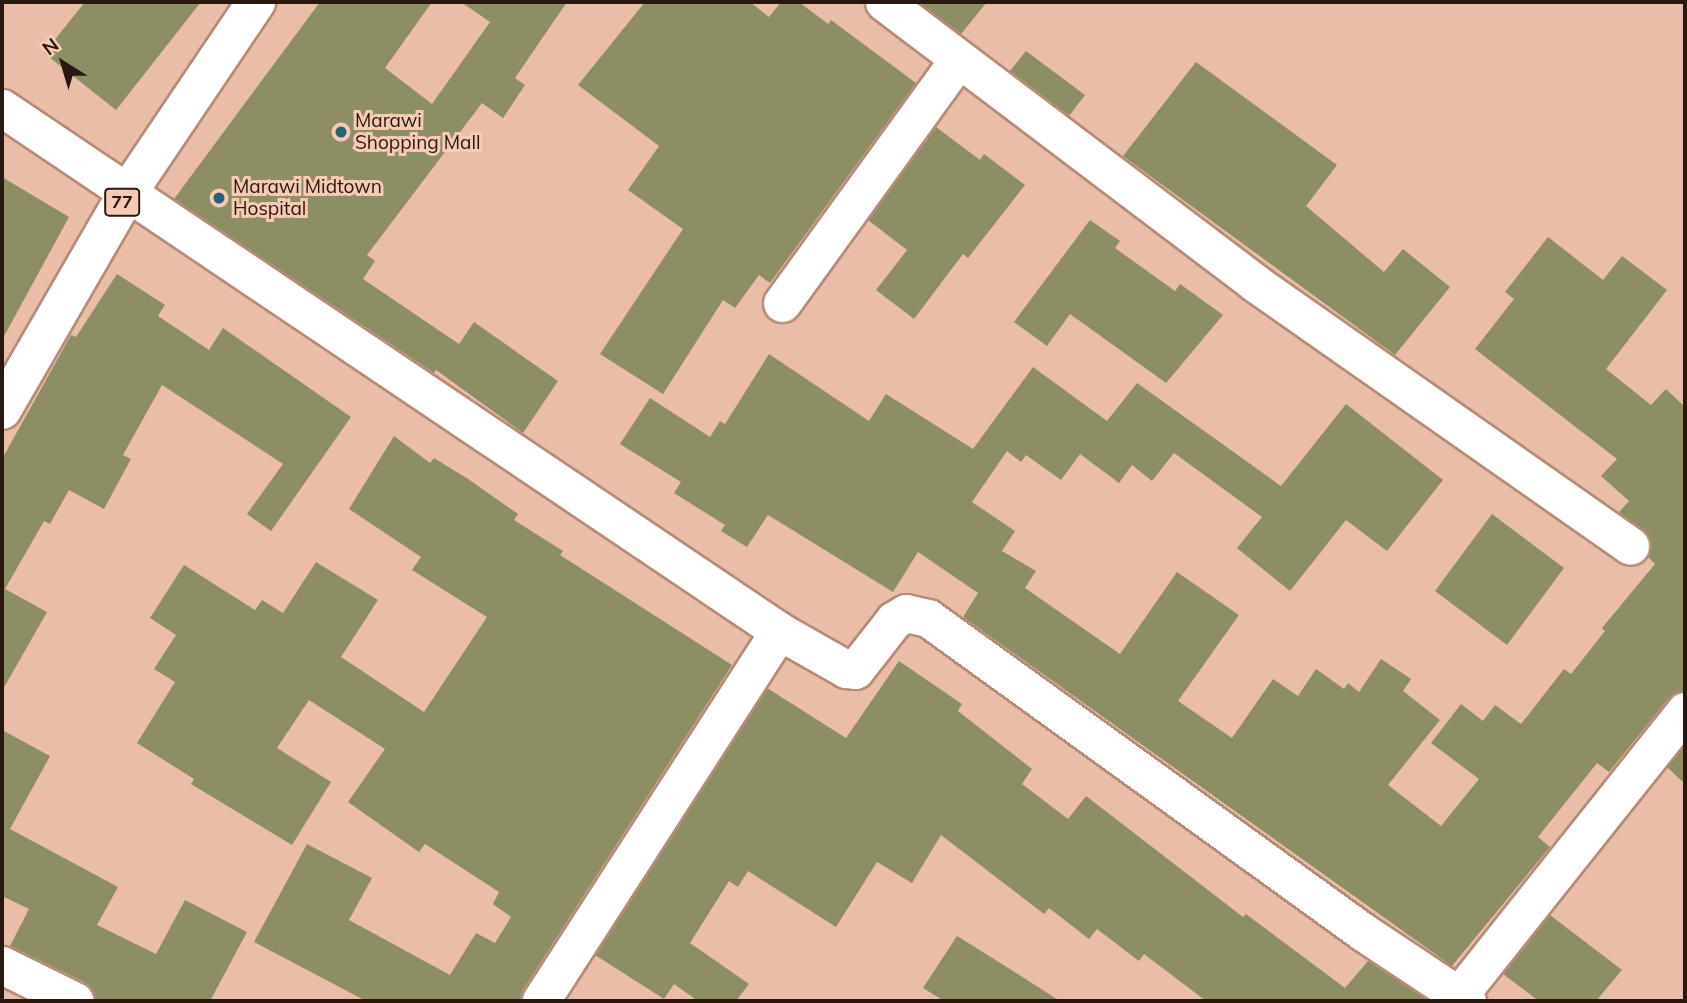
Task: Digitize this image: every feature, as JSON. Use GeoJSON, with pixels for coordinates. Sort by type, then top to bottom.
{"type":"FeatureCollection","features":[{"type":"Feature","properties":{"kind":"highway","name":"77"},"geometry":{"type":"LineString","coordinates":[[2,410],[126,195],[256,2]]}},
{"type":"Feature","properties":{"kind":"street"},"geometry":{"type":"LineString","coordinates":[[884,2],[1255,283],[1630,546]]}},
{"type":"Feature","properties":{"kind":"street"},"geometry":{"type":"LineString","coordinates":[[782,303],[958,60]]}},
{"type":"Feature","properties":{"kind":"street"},"geometry":{"type":"LineString","coordinates":[[2,108],[126,195],[779,631],[846,670],[855,670],[894,620],[906,613],[928,618],[1363,932],[1463,998],[1685,711]]}},
{"type":"Feature","properties":{"kind":"street"},"geometry":{"type":"LineString","coordinates":[[541,1001],[779,631]]}},
{"type":"Feature","properties":{"kind":"street"},"geometry":{"type":"LineString","coordinates":[[2,965],[75,1001]]}},
{"type":"Feature","properties":{"kind":"building"},"geometry":{"type":"Polygon","coordinates":[[[85,2],[201,2],[116,110],[44,53],[85,2]]]}},
{"type":"Feature","properties":{"kind":"building"},"geometry":{"type":"Polygon","coordinates":[[[320,2],[432,2],[385,68],[432,104],[490,22],[461,2],[567,2],[515,78],[525,85],[503,118],[482,103],[367,255],[375,261],[363,279],[459,344],[474,322],[558,381],[523,433],[436,370],[434,373],[174,199],[320,2]]]}},
{"type":"Feature","properties":{"kind":"building"},"geometry":{"type":"Polygon","coordinates":[[[645,2],[750,2],[769,17],[781,2],[799,2],[828,24],[831,20],[916,83],[770,283],[759,275],[735,308],[723,300],[663,394],[600,354],[683,229],[628,190],[659,146],[578,85],[645,2]]]}},
{"type":"Feature","properties":{"kind":"building"},"geometry":{"type":"Polygon","coordinates":[[[918,2],[987,2],[961,34],[918,2]]]}},
{"type":"Feature","properties":{"kind":"building"},"geometry":{"type":"Polygon","coordinates":[[[1026,51],[1085,95],[1069,116],[1010,71],[1026,51]]]}},
{"type":"Feature","properties":{"kind":"building"},"geometry":{"type":"Polygon","coordinates":[[[1196,62],[1337,165],[1306,206],[1384,272],[1403,249],[1450,287],[1395,355],[1123,156],[1196,62]]]}},
{"type":"Feature","properties":{"kind":"building"},"geometry":{"type":"Polygon","coordinates":[[[936,127],[980,160],[984,154],[1025,185],[968,258],[963,254],[914,319],[876,290],[907,250],[868,220],[936,127]]]}},
{"type":"Feature","properties":{"kind":"building"},"geometry":{"type":"Polygon","coordinates":[[[2,177],[69,217],[2,340],[2,177]]]}},
{"type":"Feature","properties":{"kind":"building"},"geometry":{"type":"Polygon","coordinates":[[[1090,220],[1120,241],[1115,248],[1175,291],[1180,284],[1223,315],[1166,383],[1070,314],[1047,346],[1014,322],[1090,220]]]}},
{"type":"Feature","properties":{"kind":"building"},"geometry":{"type":"Polygon","coordinates":[[[1548,237],[1603,280],[1622,256],[1667,290],[1606,369],[1651,405],[1666,389],[1685,407],[1685,690],[1669,698],[1609,772],[1597,763],[1538,837],[1550,847],[1452,966],[963,617],[978,593],[918,552],[893,592],[768,515],[747,547],[721,531],[725,525],[674,493],[681,482],[620,444],[650,398],[710,437],[720,421],[725,424],[769,354],[869,421],[886,394],[973,449],[1033,367],[1107,421],[1137,383],[1281,486],[1346,404],[1443,480],[1387,551],[1346,520],[1290,591],[1237,548],[1262,517],[1174,453],[1152,481],[1132,465],[1119,483],[1080,454],[1061,480],[1026,455],[1021,462],[1007,451],[972,502],[1015,531],[1002,551],[1036,571],[1025,588],[1120,654],[1177,572],[1239,615],[1178,701],[1232,738],[1273,679],[1298,696],[1316,669],[1344,689],[1348,683],[1359,692],[1381,659],[1411,679],[1403,691],[1440,720],[1388,785],[1441,826],[1479,779],[1431,743],[1461,704],[1483,721],[1495,705],[1521,724],[1564,669],[1571,674],[1605,631],[1602,628],[1655,564],[1648,557],[1649,537],[1619,512],[1629,501],[1601,476],[1617,459],[1475,349],[1514,299],[1505,292],[1548,237]]]}},
{"type":"Feature","properties":{"kind":"building"},"geometry":{"type":"Polygon","coordinates":[[[117,274],[165,305],[158,316],[209,350],[223,328],[351,417],[271,531],[247,514],[283,464],[162,385],[123,455],[131,459],[104,509],[69,490],[50,524],[44,521],[5,589],[47,612],[2,691],[2,459],[71,335],[76,337],[117,274]]]}},
{"type":"Feature","properties":{"kind":"building"},"geometry":{"type":"Polygon","coordinates":[[[394,436],[430,463],[434,458],[468,479],[518,514],[514,520],[563,551],[560,555],[732,665],[523,990],[520,1001],[366,1001],[254,942],[307,844],[372,878],[349,920],[450,975],[476,933],[495,943],[511,917],[493,904],[499,892],[425,844],[419,852],[348,802],[385,749],[309,700],[277,748],[331,782],[292,845],[191,784],[194,779],[137,743],[175,682],[154,669],[176,635],[150,618],[184,565],[255,610],[262,600],[283,613],[316,562],[378,600],[341,657],[424,712],[487,617],[412,570],[421,557],[349,509],[394,436]]]}},
{"type":"Feature","properties":{"kind":"building"},"geometry":{"type":"Polygon","coordinates":[[[1492,514],[1564,568],[1507,645],[1435,591],[1492,514]]]}},
{"type":"Feature","properties":{"kind":"building"},"geometry":{"type":"Polygon","coordinates":[[[899,661],[962,704],[958,711],[1032,769],[1022,784],[1068,819],[1086,796],[1243,917],[1246,914],[1345,988],[1368,961],[1428,1000],[1206,1001],[1144,954],[1139,961],[1097,929],[1089,939],[1049,908],[1044,914],[941,835],[912,883],[877,862],[836,927],[748,871],[738,887],[729,881],[690,943],[749,984],[736,1001],[698,1001],[674,984],[664,999],[595,955],[767,688],[846,738],[899,661]]]}},
{"type":"Feature","properties":{"kind":"building"},"geometry":{"type":"Polygon","coordinates":[[[2,730],[50,756],[10,829],[118,887],[97,925],[156,954],[185,900],[247,932],[210,1001],[96,1001],[84,982],[10,946],[29,909],[2,896],[2,730]]]}},
{"type":"Feature","properties":{"kind":"building"},"geometry":{"type":"Polygon","coordinates":[[[1685,744],[1685,784],[1667,767],[1685,744]]]}},
{"type":"Feature","properties":{"kind":"building"},"geometry":{"type":"Polygon","coordinates":[[[1550,915],[1622,970],[1596,1001],[1539,1001],[1503,974],[1550,915]]]}},
{"type":"Feature","properties":{"kind":"building"},"geometry":{"type":"Polygon","coordinates":[[[957,936],[1060,1001],[944,1001],[923,988],[957,936]]]}},
{"type":"Feature","properties":{"kind":"place","name":"Marawi Shopping Mall"},"geometry":{"type":"Point","coordinates":[341,132]}},
{"type":"Feature","properties":{"kind":"place","name":"Marawi Midtown Hospital"},"geometry":{"type":"Point","coordinates":[219,198]}}]}
